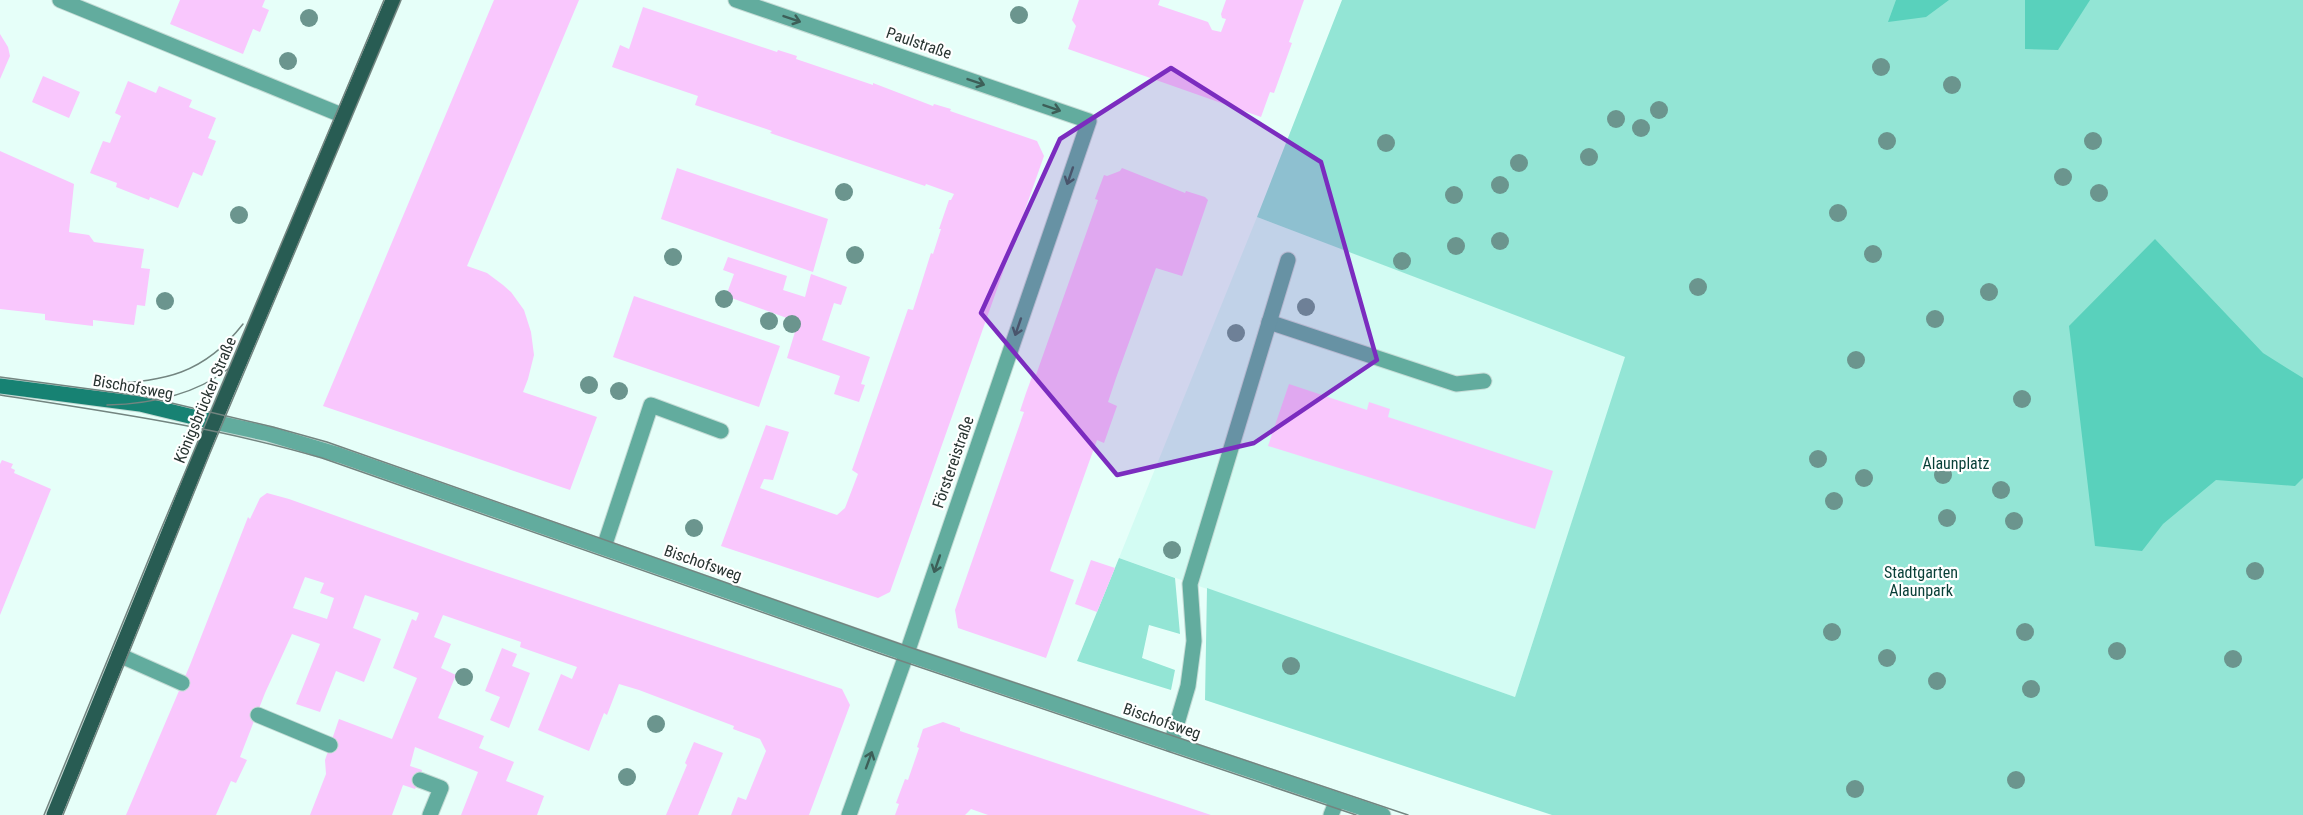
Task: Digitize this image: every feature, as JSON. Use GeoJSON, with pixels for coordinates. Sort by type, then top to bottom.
{"type":"FeatureCollection","features":[{"type":"Feature","properties":{"kind":"main road","name":"Königsbrücker Straße"},"geometry":{"type":"LineString","coordinates":[[54,815],[214,422],[393,0]]}},
{"type":"Feature","properties":{"kind":"main road","name":"Bischofsweg"},"geometry":{"type":"LineString","coordinates":[[0,386],[140,404],[214,422]]}},
{"type":"Feature","properties":{"kind":"street"},"geometry":{"type":"LineString","coordinates":[[60,0],[344,116]]}},
{"type":"Feature","properties":{"kind":"street","name":"Paulstraße"},"geometry":{"type":"LineString","coordinates":[[736,0],[1089,120]]}},
{"type":"Feature","properties":{"kind":"street","name":"Förstereistraße"},"geometry":{"type":"LineString","coordinates":[[849,815],[907,654],[1089,120]]}},
{"type":"Feature","properties":{"kind":"street"},"geometry":{"type":"LineString","coordinates":[[1172,744],[1188,686],[1194,641],[1190,584],[1288,260]]}},
{"type":"Feature","properties":{"kind":"street"},"geometry":{"type":"LineString","coordinates":[[1269,322],[1456,384],[1484,381]]}},
{"type":"Feature","properties":{"kind":"street"},"geometry":{"type":"LineString","coordinates":[[604,547],[651,405],[721,431]]}},
{"type":"Feature","properties":{"kind":"street","name":"Bischofsweg"},"geometry":{"type":"LineString","coordinates":[[214,422],[269,434],[339,455],[907,654],[1383,815]]}},
{"type":"Feature","properties":{"kind":"street"},"geometry":{"type":"LineString","coordinates":[[119,655],[182,683]]}},
{"type":"Feature","properties":{"kind":"street"},"geometry":{"type":"LineString","coordinates":[[258,715],[330,745]]}},
{"type":"Feature","properties":{"kind":"street"},"geometry":{"type":"LineString","coordinates":[[420,780],[441,788],[430,815]]}},
{"type":"Feature","properties":{"kind":"street"},"geometry":{"type":"LineString","coordinates":[[1331,815],[1337,800]]}},
{"type":"Feature","properties":{"kind":"highlighted area"},"geometry":{"type":"Polygon","coordinates":[[[1171,68],[1321,162],[1377,360],[1254,443],[1117,475],[981,313],[1060,139],[1171,68]]]}},
{"type":"Feature","properties":{"kind":"shaded area"},"geometry":{"type":"Polygon","coordinates":[[[1257,217],[1626,356],[1515,697],[1119,558],[1257,217]]]}},
{"type":"Feature","properties":{"kind":"green space","name":"Alaunplatz"},"geometry":{"type":"Polygon","coordinates":[[[1342,0],[2303,0],[2303,815],[1552,815],[1205,700],[1207,588],[1515,697],[1625,357],[1257,217],[1342,0]]]}},
{"type":"Feature","properties":{"kind":"green space"},"geometry":{"type":"Polygon","coordinates":[[[1896,0],[1949,0],[1926,17],[1888,22],[1896,0]]]}},
{"type":"Feature","properties":{"kind":"green space"},"geometry":{"type":"Polygon","coordinates":[[[2025,0],[2090,0],[2058,50],[2025,49],[2025,0]]]}},
{"type":"Feature","properties":{"kind":"green space"},"geometry":{"type":"Polygon","coordinates":[[[2155,239],[2263,353],[2303,378],[2303,478],[2295,486],[2216,480],[2163,524],[2142,551],[2095,546],[2069,326],[2155,239]]]}},
{"type":"Feature","properties":{"kind":"green space"},"geometry":{"type":"Polygon","coordinates":[[[1119,558],[1175,578],[1180,634],[1149,625],[1142,658],[1175,670],[1171,690],[1077,661],[1119,558]]]}},
{"type":"Feature","properties":{"kind":"building"},"geometry":{"type":"Polygon","coordinates":[[[180,0],[265,0],[262,7],[269,10],[260,32],[253,29],[243,54],[170,24],[180,0]]]}},
{"type":"Feature","properties":{"kind":"building"},"geometry":{"type":"Polygon","coordinates":[[[494,0],[579,0],[467,266],[487,273],[503,285],[524,310],[531,332],[534,355],[523,392],[597,417],[570,490],[323,406],[494,0]]]}},
{"type":"Feature","properties":{"kind":"building"},"geometry":{"type":"Polygon","coordinates":[[[1079,0],[1160,0],[1158,5],[1208,22],[1212,30],[1221,32],[1226,19],[1222,18],[1221,14],[1226,0],[1304,0],[1274,93],[1270,92],[1261,117],[1068,49],[1076,26],[1072,20],[1079,0]]]}},
{"type":"Feature","properties":{"kind":"building"},"geometry":{"type":"Polygon","coordinates":[[[643,7],[777,52],[778,50],[797,56],[796,59],[873,85],[873,83],[933,106],[934,104],[951,109],[950,111],[1037,141],[1044,156],[890,592],[878,598],[721,546],[766,425],[789,432],[773,480],[764,479],[760,488],[837,515],[845,508],[858,474],[852,470],[908,309],[913,310],[949,200],[954,194],[770,133],[772,131],[695,105],[698,96],[612,67],[620,45],[629,49],[643,7]]]}},
{"type":"Feature","properties":{"kind":"building"},"geometry":{"type":"Polygon","coordinates":[[[0,34],[8,47],[10,56],[0,79],[0,34]]]}},
{"type":"Feature","properties":{"kind":"building"},"geometry":{"type":"Polygon","coordinates":[[[43,76],[80,92],[69,118],[32,102],[43,76]]]}},
{"type":"Feature","properties":{"kind":"building"},"geometry":{"type":"Polygon","coordinates":[[[128,81],[156,93],[159,86],[192,100],[189,107],[216,118],[208,138],[216,141],[202,176],[193,172],[178,208],[116,187],[117,183],[90,173],[103,141],[110,143],[121,116],[115,113],[128,81]]]}},
{"type":"Feature","properties":{"kind":"building"},"geometry":{"type":"Polygon","coordinates":[[[0,151],[74,184],[69,232],[89,235],[94,242],[144,249],[141,268],[150,269],[145,306],[137,305],[134,325],[93,320],[93,326],[45,320],[45,314],[0,309],[0,151]]]}},
{"type":"Feature","properties":{"kind":"building"},"geometry":{"type":"Polygon","coordinates":[[[677,168],[828,219],[813,272],[661,219],[677,168]]]}},
{"type":"Feature","properties":{"kind":"building"},"geometry":{"type":"Polygon","coordinates":[[[1122,168],[1208,200],[1182,276],[1156,268],[1116,378],[1108,402],[1117,406],[1104,443],[1097,440],[1050,571],[1074,580],[1046,658],[958,628],[955,610],[1024,412],[1020,411],[1026,393],[1033,374],[1036,375],[1098,200],[1095,199],[1104,175],[1120,171],[1122,168]]]}},
{"type":"Feature","properties":{"kind":"building"},"geometry":{"type":"Polygon","coordinates":[[[728,257],[787,276],[783,290],[805,297],[811,274],[847,287],[841,305],[834,303],[822,340],[870,357],[861,384],[865,385],[859,402],[834,394],[840,376],[787,358],[798,322],[726,296],[734,274],[723,270],[728,257]]]}},
{"type":"Feature","properties":{"kind":"building"},"geometry":{"type":"Polygon","coordinates":[[[634,296],[780,346],[759,407],[613,357],[634,296]]]}},
{"type":"Feature","properties":{"kind":"building"},"geometry":{"type":"Polygon","coordinates":[[[1289,384],[1367,410],[1369,402],[1390,409],[1388,417],[1553,471],[1535,529],[1268,446],[1289,384]]]}},
{"type":"Feature","properties":{"kind":"building"},"geometry":{"type":"Polygon","coordinates":[[[2,460],[13,464],[11,468],[15,470],[14,473],[51,489],[0,615],[0,464],[2,460]]]}},
{"type":"Feature","properties":{"kind":"building"},"geometry":{"type":"Polygon","coordinates":[[[267,493],[289,499],[465,562],[842,689],[850,705],[809,815],[731,815],[738,797],[746,800],[766,751],[760,739],[733,729],[734,726],[639,690],[619,684],[607,715],[604,713],[589,751],[538,730],[561,674],[572,679],[577,667],[520,647],[521,642],[443,615],[434,637],[451,644],[441,668],[456,675],[438,718],[484,736],[479,748],[514,762],[506,781],[544,796],[537,815],[461,815],[478,772],[415,747],[410,766],[422,770],[420,780],[415,789],[403,785],[392,815],[310,815],[326,774],[325,760],[339,719],[392,739],[417,678],[393,668],[412,619],[416,621],[419,613],[365,595],[353,628],[381,639],[364,682],[336,671],[320,712],[296,704],[320,644],[292,634],[265,693],[240,757],[247,760],[236,783],[231,781],[216,815],[126,815],[190,665],[248,517],[250,519],[260,498],[267,493]],[[305,577],[293,608],[327,619],[334,598],[320,593],[324,583],[305,577]]]}},
{"type":"Feature","properties":{"kind":"building"},"geometry":{"type":"Polygon","coordinates":[[[1091,560],[1115,568],[1097,612],[1075,604],[1091,560]]]}},
{"type":"Feature","properties":{"kind":"building"},"geometry":{"type":"Polygon","coordinates":[[[502,648],[517,654],[512,666],[530,673],[509,728],[490,720],[500,697],[485,691],[502,648]]]}},
{"type":"Feature","properties":{"kind":"building"},"geometry":{"type":"Polygon","coordinates":[[[943,722],[960,728],[960,731],[1211,815],[988,815],[971,809],[965,815],[895,815],[899,804],[896,803],[905,779],[908,780],[923,729],[943,722]]]}},
{"type":"Feature","properties":{"kind":"building"},"geometry":{"type":"Polygon","coordinates":[[[694,742],[723,753],[698,815],[666,815],[687,765],[685,763],[694,742]]]}},
{"type":"Feature","properties":{"kind":"tram line"},"geometry":{"type":"LineString","coordinates":[[44,815],[159,534],[384,0]]}},
{"type":"Feature","properties":{"kind":"tram line"},"geometry":{"type":"LineString","coordinates":[[63,815],[210,453],[401,0]]}},
{"type":"Feature","properties":{"kind":"tram line"},"geometry":{"type":"LineString","coordinates":[[103,384],[145,381],[181,372],[213,354],[243,324]]}},
{"type":"Feature","properties":{"kind":"tram line"},"geometry":{"type":"LineString","coordinates":[[107,405],[139,403],[170,397],[200,386],[228,369]]}},
{"type":"Feature","properties":{"kind":"tram line"},"geometry":{"type":"LineString","coordinates":[[0,377],[142,396],[327,442],[909,647],[1408,815]]}},
{"type":"Feature","properties":{"kind":"tram line"},"geometry":{"type":"LineString","coordinates":[[0,395],[202,429],[322,458],[878,653],[1356,815]]}},
{"type":"Feature","properties":{"kind":"park label","name":"Stadtgarten Alaunpark"},"geometry":{"type":"Point","coordinates":[1921,581]}}]}
